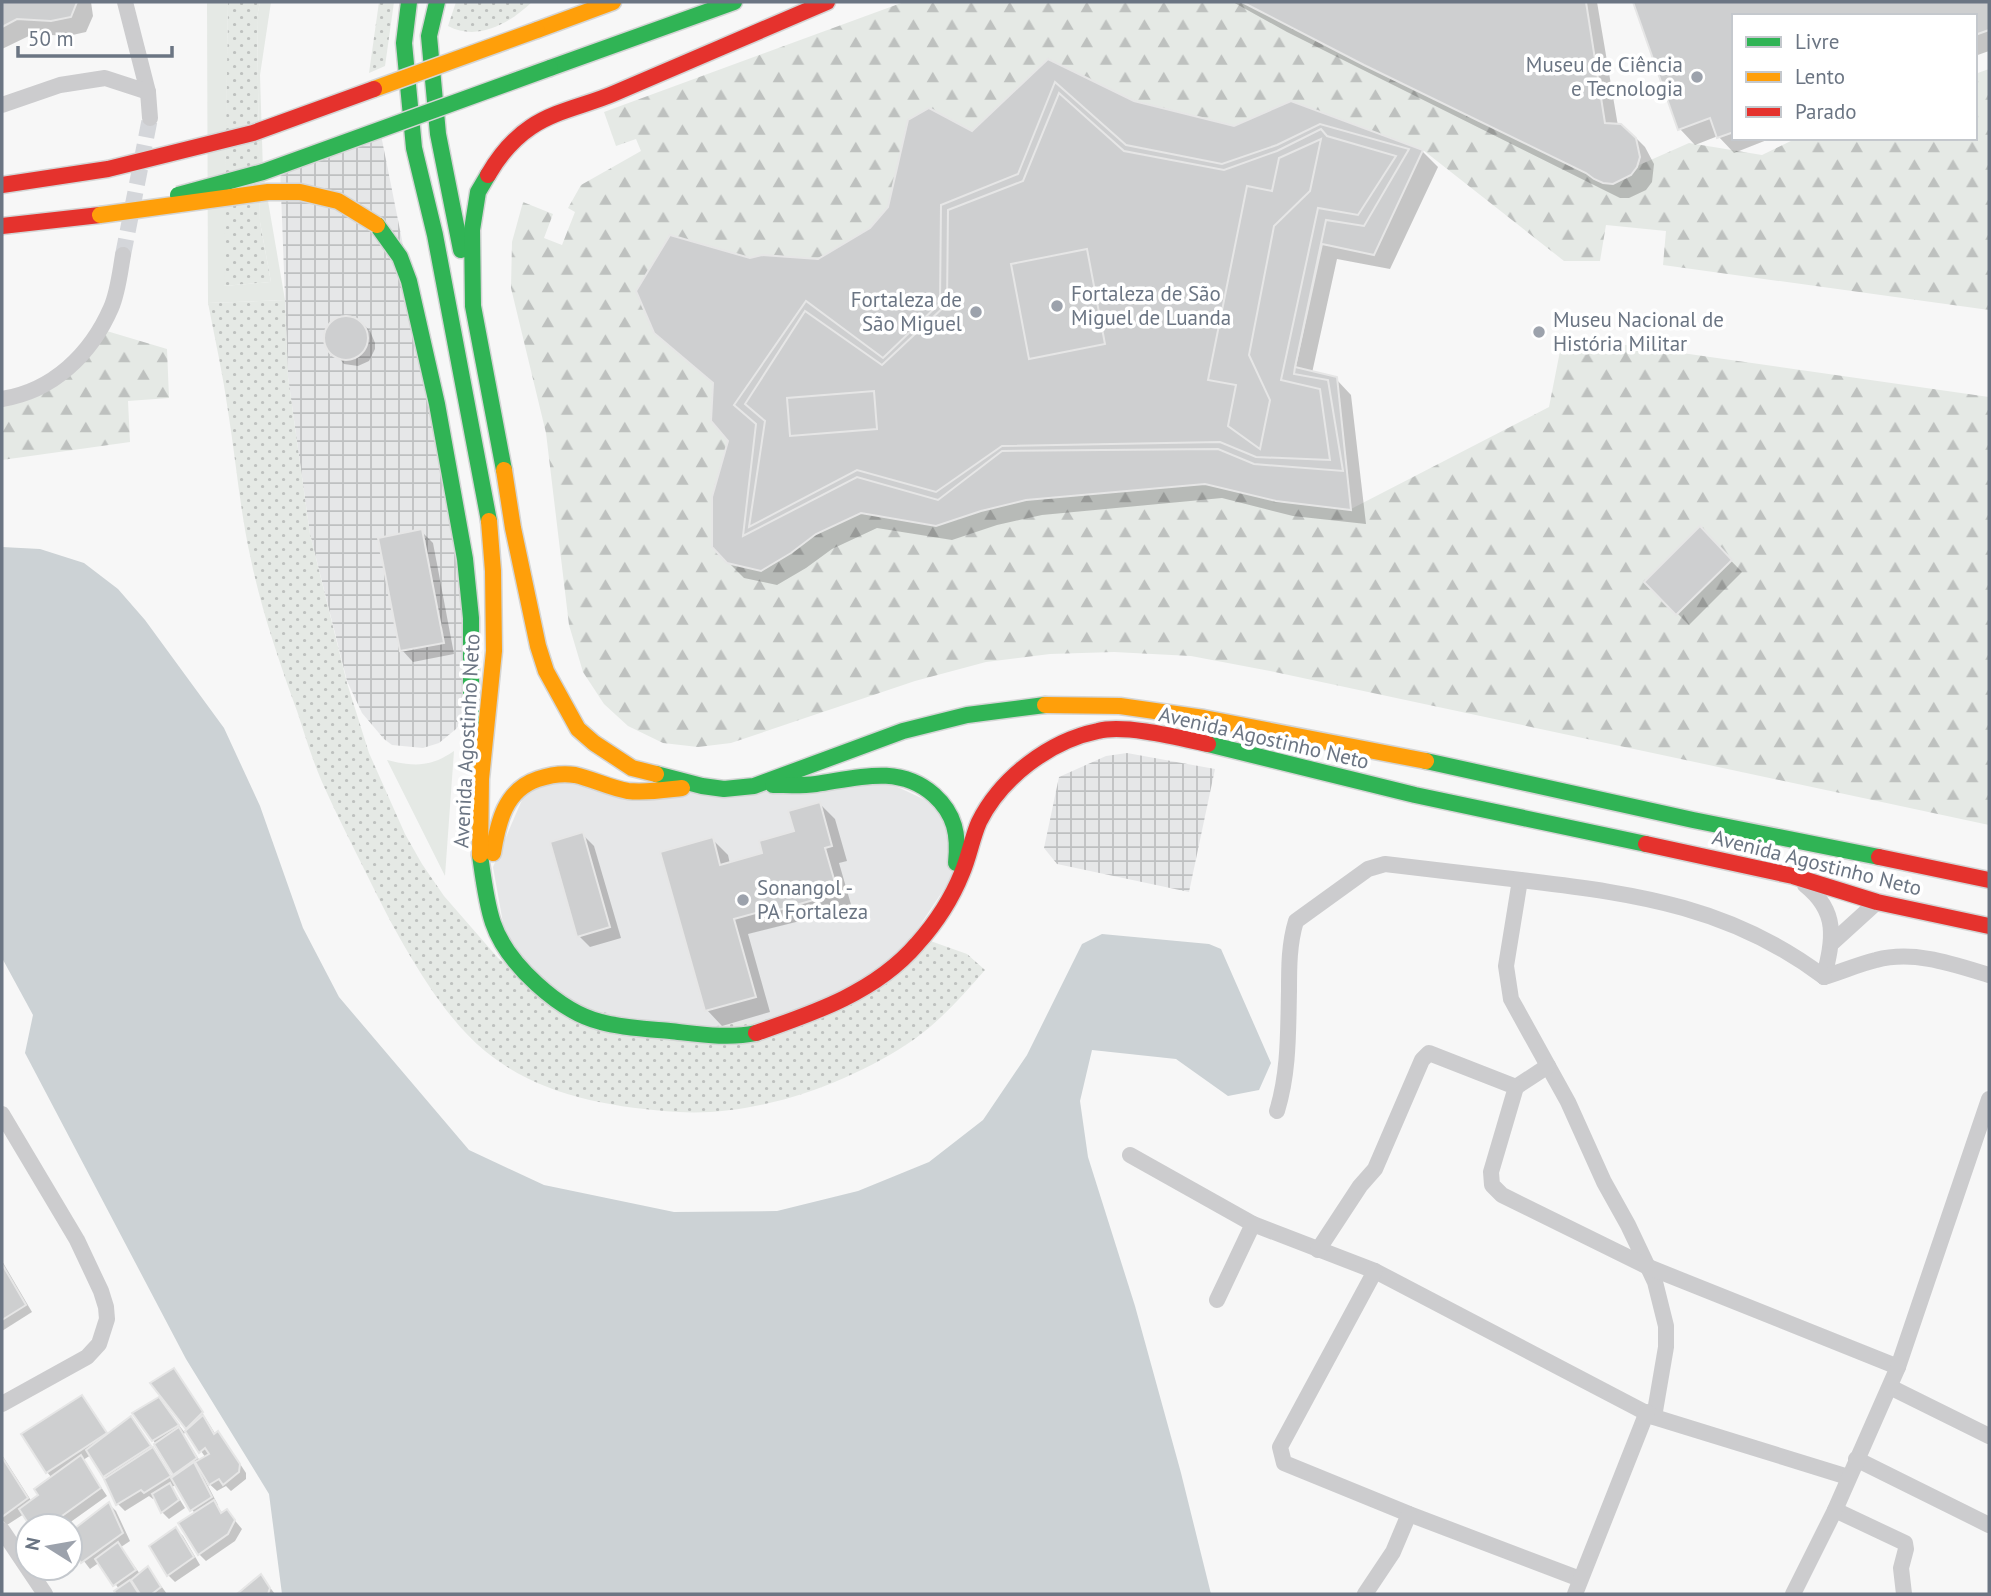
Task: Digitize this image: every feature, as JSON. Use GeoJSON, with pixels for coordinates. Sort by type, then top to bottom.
{"type":"FeatureCollection","features":[{"type":"Feature","properties":{"kind":"main road","name":"Avenida Agostinho Neto"},"geometry":{"type":"LineString","coordinates":[[410,2],[404,43],[414,148],[437,248],[488,514],[491,548],[495,608],[494,650],[481,779],[481,856],[493,924],[508,951],[523,970],[567,1009],[599,1022],[626,1027],[725,1036],[753,1034],[814,1013],[886,975],[917,944],[947,903],[962,874],[979,823],[1003,786],[1034,760],[1064,743],[1099,730],[1186,739],[1415,795],[1793,876],[1877,902],[1981,924]]}},
{"type":"Feature","properties":{"kind":"main road"},"geometry":{"type":"LineString","coordinates":[[437,2],[429,36],[438,134],[472,306]]}},
{"type":"Feature","properties":{"kind":"main road"},"geometry":{"type":"LineString","coordinates":[[2,186],[108,169],[253,133],[613,2]]}},
{"type":"Feature","properties":{"kind":"main road"},"geometry":{"type":"LineString","coordinates":[[100,215],[263,172],[734,2]]}},
{"type":"Feature","properties":{"kind":"main road","name":"Avenida Agostinho Neto"},"geometry":{"type":"LineString","coordinates":[[827,2],[611,95],[554,115],[531,127],[496,160],[478,192],[472,230],[472,306],[538,646],[552,687],[578,729],[615,758],[632,768],[702,786],[724,789],[754,786],[903,731],[967,715],[1047,705],[1120,706],[1204,718],[1464,768],[1693,820],[1989,880]]}},
{"type":"Feature","properties":{"kind":"main road"},"geometry":{"type":"LineString","coordinates":[[2,226],[295,190],[312,191],[349,206],[377,225],[400,257],[415,304],[466,559],[471,618],[471,855],[477,892],[493,924]]}},
{"type":"Feature","properties":{"kind":"main road"},"geometry":{"type":"LineString","coordinates":[[493,924],[492,854],[498,825],[511,795],[531,780],[556,774],[575,775],[614,788],[638,792],[702,786]]}},
{"type":"Feature","properties":{"kind":"main road"},"geometry":{"type":"LineString","coordinates":[[754,786],[813,785],[872,775],[905,777],[927,786],[949,810],[957,826],[956,861],[947,903]]}},
{"type":"Feature","properties":{"kind":"street"},"geometry":{"type":"LineString","coordinates":[[125,2],[148,92],[150,118]]}},
{"type":"Feature","properties":{"kind":"street"},"geometry":{"type":"LineString","coordinates":[[2,105],[60,85],[105,78],[148,92]]}},
{"type":"Feature","properties":{"kind":"street"},"geometry":{"type":"LineString","coordinates":[[2,399],[39,387],[66,371],[85,353],[112,306],[123,254]]}},
{"type":"Feature","properties":{"kind":"street"},"geometry":{"type":"LineString","coordinates":[[1277,1111],[1287,1066],[1289,959],[1296,921],[1368,869],[1385,864],[1616,891],[1672,903],[1763,939],[1800,959],[1824,977]]}},
{"type":"Feature","properties":{"kind":"street"},"geometry":{"type":"LineString","coordinates":[[1793,876],[1818,895],[1828,913],[1833,942],[1824,977]]}},
{"type":"Feature","properties":{"kind":"street"},"geometry":{"type":"LineString","coordinates":[[1376,1271],[1280,1447],[1284,1463],[1577,1587],[1650,1414],[1666,1347],[1666,1326],[1655,1282],[1628,1225],[1604,1182],[1568,1102],[1511,999],[1506,965],[1520,880]]}},
{"type":"Feature","properties":{"kind":"street"},"geometry":{"type":"LineString","coordinates":[[1833,942],[1877,902]]}},
{"type":"Feature","properties":{"kind":"street"},"geometry":{"type":"LineString","coordinates":[[1981,924],[1989,935]]}},
{"type":"Feature","properties":{"kind":"street"},"geometry":{"type":"LineString","coordinates":[[1824,977],[1876,960],[1898,957],[1921,957],[1989,975]]}},
{"type":"Feature","properties":{"kind":"street"},"geometry":{"type":"LineString","coordinates":[[1318,1250],[1360,1186],[1375,1169],[1422,1060],[1429,1053],[1516,1087]]}},
{"type":"Feature","properties":{"kind":"street"},"geometry":{"type":"LineString","coordinates":[[1548,1066],[1516,1087],[1490,1172],[1492,1185],[1502,1195],[1646,1266],[1898,1367]]}},
{"type":"Feature","properties":{"kind":"street"},"geometry":{"type":"LineString","coordinates":[[1793,1594],[1835,1510],[1898,1367],[1989,1099]]}},
{"type":"Feature","properties":{"kind":"street"},"geometry":{"type":"LineString","coordinates":[[2,1114],[77,1240],[101,1291],[107,1319],[99,1344],[87,1357],[2,1404]]}},
{"type":"Feature","properties":{"kind":"street"},"geometry":{"type":"LineString","coordinates":[[1129,1155],[1253,1224],[1376,1271],[1650,1414],[1848,1477]]}},
{"type":"Feature","properties":{"kind":"street"},"geometry":{"type":"LineString","coordinates":[[1217,1300],[1253,1224]]}},
{"type":"Feature","properties":{"kind":"street"},"geometry":{"type":"LineString","coordinates":[[1890,1387],[1989,1437]]}},
{"type":"Feature","properties":{"kind":"street"},"geometry":{"type":"LineString","coordinates":[[1856,1459],[1989,1525]]}},
{"type":"Feature","properties":{"kind":"street"},"geometry":{"type":"LineString","coordinates":[[1835,1510],[1905,1543],[1901,1568],[1904,1594]]}},
{"type":"Feature","properties":{"kind":"street"},"geometry":{"type":"LineString","coordinates":[[1365,1594],[1393,1552],[1409,1514]]}},
{"type":"Feature","properties":{"kind":"street"},"geometry":{"type":"LineString","coordinates":[[2,1530],[45,1594]]}},
{"type":"Feature","properties":{"kind":"shaded area"},"geometry":{"type":"Polygon","coordinates":[[[380,130],[415,305],[471,618],[471,709],[456,729],[439,743],[423,748],[392,745],[384,739],[362,713],[347,681],[310,534],[288,377],[280,166],[380,130]]]}},
{"type":"Feature","properties":{"kind":"shaded area"},"geometry":{"type":"Polygon","coordinates":[[[2,547],[40,549],[84,563],[118,589],[145,620],[224,728],[260,806],[303,928],[339,997],[469,1150],[544,1185],[674,1212],[777,1211],[858,1191],[929,1162],[983,1120],[1027,1055],[1082,944],[1102,934],[1209,944],[1221,949],[1271,1063],[1259,1090],[1228,1096],[1176,1059],[1092,1050],[1080,1101],[1088,1157],[1135,1306],[1211,1594],[282,1594],[269,1494],[186,1359],[25,1053],[33,1015],[2,958],[2,547]]]}},
{"type":"Feature","properties":{"kind":"shaded area"},"geometry":{"type":"Polygon","coordinates":[[[1127,753],[1215,769],[1189,892],[1057,864],[1044,848],[1059,777],[1106,756],[1127,753]]]}},
{"type":"Feature","properties":{"kind":"shaded area"},"geometry":{"type":"Polygon","coordinates":[[[872,775],[949,811],[954,874],[889,972],[753,1034],[599,1022],[508,951],[493,867],[531,779],[614,788],[872,775]]]}},
{"type":"Feature","properties":{"kind":"green space"},"geometry":{"type":"Polygon","coordinates":[[[207,2],[228,2],[224,286],[271,282],[260,222],[257,17],[260,2],[271,2],[260,75],[263,172],[285,300],[208,303],[207,2]]]}},
{"type":"Feature","properties":{"kind":"green space"},"geometry":{"type":"Polygon","coordinates":[[[228,2],[260,2],[257,17],[260,222],[271,282],[223,286],[228,2]]]}},
{"type":"Feature","properties":{"kind":"green space"},"geometry":{"type":"Polygon","coordinates":[[[379,2],[394,2],[385,66],[369,73],[379,2]]]}},
{"type":"Feature","properties":{"kind":"green space"},"geometry":{"type":"Polygon","coordinates":[[[456,2],[532,2],[504,23],[471,32],[448,26],[456,2]]]}},
{"type":"Feature","properties":{"kind":"green space"},"geometry":{"type":"Polygon","coordinates":[[[904,2],[1316,2],[1560,119],[1637,166],[1689,143],[1762,155],[1793,140],[1977,140],[1977,73],[1989,69],[1989,310],[1663,265],[1666,231],[1606,225],[1600,261],[1564,261],[1423,150],[1291,101],[1234,126],[1134,101],[1048,59],[972,131],[929,108],[908,120],[888,207],[870,228],[818,259],[763,255],[636,291],[654,333],[698,359],[717,390],[728,441],[712,497],[712,547],[727,563],[761,571],[816,534],[861,513],[936,526],[1026,500],[1205,484],[1276,501],[1351,509],[1549,407],[1563,336],[1989,397],[1989,825],[1191,656],[1114,652],[1050,654],[986,662],[915,681],[731,743],[698,747],[663,743],[628,726],[604,704],[583,672],[569,625],[546,433],[511,288],[512,242],[523,202],[553,214],[544,238],[562,245],[575,212],[568,208],[581,185],[641,151],[636,139],[616,146],[604,112],[904,2]]]}},
{"type":"Feature","properties":{"kind":"green space"},"geometry":{"type":"Polygon","coordinates":[[[285,300],[288,377],[310,534],[347,683],[369,753],[405,834],[422,864],[444,896],[498,958],[550,996],[671,1032],[815,1013],[922,938],[967,954],[985,970],[935,1023],[891,1054],[833,1083],[771,1103],[708,1112],[626,1107],[552,1089],[506,1066],[468,1035],[435,995],[406,948],[328,795],[277,655],[255,579],[224,384],[208,303],[285,300]]]}},
{"type":"Feature","properties":{"kind":"green space"},"geometry":{"type":"Polygon","coordinates":[[[100,329],[167,349],[169,398],[128,401],[130,442],[2,460],[2,399],[39,387],[100,329]]]}},
{"type":"Feature","properties":{"kind":"green space"},"geometry":{"type":"Polygon","coordinates":[[[454,751],[445,876],[387,760],[406,764],[430,763],[454,751]]]}},
{"type":"Feature","properties":{"kind":"building"},"geometry":{"type":"Polygon","coordinates":[[[2,2],[77,2],[71,17],[51,21],[17,19],[2,27],[2,2]]]}},
{"type":"Feature","properties":{"kind":"building"},"geometry":{"type":"Polygon","coordinates":[[[1242,2],[1586,2],[1605,123],[1621,124],[1636,138],[1640,157],[1637,167],[1631,175],[1613,184],[1603,183],[1242,2]]]}},
{"type":"Feature","properties":{"kind":"building","name":"Museu de Ciência e Tecnologia"},"geometry":{"type":"Polygon","coordinates":[[[1633,2],[1989,2],[1989,30],[1977,34],[1977,14],[1732,14],[1732,133],[1717,138],[1710,118],[1678,130],[1633,2]]]}},
{"type":"Feature","properties":{"kind":"building","name":"Fortaleza de São Miguel"},"geometry":{"type":"Polygon","coordinates":[[[1048,59],[1134,101],[1234,126],[1291,101],[1423,150],[1374,255],[1322,244],[1295,367],[1337,377],[1351,510],[1276,501],[1205,484],[1026,500],[936,526],[861,513],[816,534],[761,571],[727,563],[712,547],[712,497],[728,441],[711,421],[713,383],[654,333],[636,291],[670,235],[750,258],[762,255],[818,259],[870,228],[888,207],[908,120],[929,108],[972,131],[1048,59]]]}},
{"type":"Feature","properties":{"kind":"building"},"geometry":{"type":"Polygon","coordinates":[[[1055,82],[1126,145],[1222,164],[1277,145],[1320,124],[1409,149],[1364,226],[1326,220],[1295,367],[1294,374],[1328,380],[1343,471],[1254,464],[1218,449],[1002,451],[938,500],[857,477],[743,536],[756,424],[734,405],[806,301],[883,358],[940,303],[941,205],[1018,174],[1055,82]],[[1059,93],[1023,181],[948,210],[947,304],[882,365],[805,311],[745,404],[765,421],[749,527],[857,470],[936,492],[1002,446],[1220,442],[1256,457],[1330,460],[1320,389],[1281,380],[1318,208],[1358,215],[1396,156],[1327,136],[1321,129],[1277,151],[1224,170],[1124,151],[1059,93]]]}},
{"type":"Feature","properties":{"kind":"building"},"geometry":{"type":"Polygon","coordinates":[[[1321,139],[1310,191],[1274,226],[1249,355],[1270,400],[1260,449],[1228,426],[1236,385],[1208,380],[1247,186],[1272,191],[1279,158],[1321,139]]]}},
{"type":"Feature","properties":{"kind":"building"},"geometry":{"type":"Polygon","coordinates":[[[1087,249],[1105,344],[1029,359],[1011,264],[1087,249]]]}},
{"type":"Feature","properties":{"kind":"building"},"geometry":{"type":"Polygon","coordinates":[[[346,316],[355,317],[362,322],[367,329],[367,347],[362,354],[355,359],[346,360],[337,359],[330,354],[325,347],[324,338],[325,329],[330,322],[337,317],[346,316]]]}},
{"type":"Feature","properties":{"kind":"building"},"geometry":{"type":"Polygon","coordinates":[[[874,391],[877,429],[790,436],[787,398],[874,391]]]}},
{"type":"Feature","properties":{"kind":"building"},"geometry":{"type":"Polygon","coordinates":[[[1700,526],[1732,560],[1676,615],[1644,582],[1700,526]]]}},
{"type":"Feature","properties":{"kind":"building"},"geometry":{"type":"Polygon","coordinates":[[[422,529],[444,643],[400,651],[378,538],[422,529]]]}},
{"type":"Feature","properties":{"kind":"building","name":"Sonangol - PA Fortaleza"},"geometry":{"type":"Polygon","coordinates":[[[820,802],[832,846],[825,848],[838,893],[775,911],[774,908],[734,919],[756,997],[705,1011],[660,852],[713,837],[720,865],[762,853],[759,841],[794,831],[788,811],[820,802]]]}},
{"type":"Feature","properties":{"kind":"building"},"geometry":{"type":"Polygon","coordinates":[[[583,832],[610,927],[577,937],[550,842],[583,832]]]}},
{"type":"Feature","properties":{"kind":"building"},"geometry":{"type":"Polygon","coordinates":[[[2,1264],[26,1305],[2,1320],[2,1264]]]}},
{"type":"Feature","properties":{"kind":"building"},"geometry":{"type":"Polygon","coordinates":[[[174,1368],[203,1412],[186,1429],[150,1383],[174,1368]]]}},
{"type":"Feature","properties":{"kind":"building"},"geometry":{"type":"Polygon","coordinates":[[[82,1395],[107,1433],[46,1473],[21,1434],[82,1395]]]}},
{"type":"Feature","properties":{"kind":"building"},"geometry":{"type":"Polygon","coordinates":[[[159,1397],[179,1425],[152,1441],[132,1413],[159,1397]]]}},
{"type":"Feature","properties":{"kind":"building"},"geometry":{"type":"Polygon","coordinates":[[[203,1415],[214,1434],[218,1431],[240,1464],[239,1472],[223,1485],[219,1479],[209,1485],[195,1462],[209,1454],[205,1448],[199,1453],[185,1431],[203,1415]]]}},
{"type":"Feature","properties":{"kind":"building"},"geometry":{"type":"Polygon","coordinates":[[[131,1416],[151,1446],[103,1477],[86,1450],[131,1416]]]}},
{"type":"Feature","properties":{"kind":"building"},"geometry":{"type":"Polygon","coordinates":[[[179,1427],[197,1458],[173,1475],[154,1444],[179,1427]]]}},
{"type":"Feature","properties":{"kind":"building"},"geometry":{"type":"Polygon","coordinates":[[[153,1447],[171,1476],[144,1493],[141,1490],[116,1505],[104,1479],[153,1447]]]}},
{"type":"Feature","properties":{"kind":"building"},"geometry":{"type":"Polygon","coordinates":[[[81,1455],[101,1488],[68,1512],[21,1512],[19,1509],[38,1495],[34,1489],[81,1455]]]}},
{"type":"Feature","properties":{"kind":"building"},"geometry":{"type":"Polygon","coordinates":[[[2,1457],[28,1498],[2,1517],[2,1457]]]}},
{"type":"Feature","properties":{"kind":"building"},"geometry":{"type":"Polygon","coordinates":[[[194,1462],[212,1497],[190,1511],[171,1478],[194,1462]]]}},
{"type":"Feature","properties":{"kind":"building"},"geometry":{"type":"Polygon","coordinates":[[[170,1483],[179,1500],[161,1513],[152,1494],[170,1483]]]}},
{"type":"Feature","properties":{"kind":"building"},"geometry":{"type":"Polygon","coordinates":[[[214,1500],[221,1513],[227,1509],[235,1520],[228,1534],[198,1555],[178,1523],[214,1500]]]}},
{"type":"Feature","properties":{"kind":"building"},"geometry":{"type":"Polygon","coordinates":[[[109,1502],[123,1533],[84,1561],[84,1521],[109,1502]]]}},
{"type":"Feature","properties":{"kind":"building"},"geometry":{"type":"Polygon","coordinates":[[[176,1527],[194,1557],[167,1576],[149,1546],[176,1527]]]}},
{"type":"Feature","properties":{"kind":"building"},"geometry":{"type":"Polygon","coordinates":[[[118,1542],[136,1570],[113,1586],[95,1559],[118,1542]]]}},
{"type":"Feature","properties":{"kind":"building"},"geometry":{"type":"Polygon","coordinates":[[[148,1566],[161,1587],[152,1594],[140,1594],[131,1580],[148,1566]]]}},
{"type":"Feature","properties":{"kind":"building"},"geometry":{"type":"Polygon","coordinates":[[[261,1574],[270,1588],[268,1594],[237,1594],[261,1574]]]}},
{"type":"Feature","properties":{"kind":"building"},"geometry":{"type":"Polygon","coordinates":[[[130,1580],[139,1594],[116,1594],[114,1591],[130,1580]]]}},
{"type":"Feature","properties":{"kind":"tunnel"},"geometry":{"type":"LineString","coordinates":[[123,255],[150,118]]}},
{"type":"Feature","properties":{"kind":"traffic: fast"},"geometry":{"type":"LineString","coordinates":[[409,2],[404,43],[414,148],[435,235],[489,521]]}},
{"type":"Feature","properties":{"kind":"traffic: fast"},"geometry":{"type":"LineString","coordinates":[[437,2],[429,36],[438,134],[461,250]]}},
{"type":"Feature","properties":{"kind":"traffic: fast"},"geometry":{"type":"LineString","coordinates":[[550,68],[734,2]]}},
{"type":"Feature","properties":{"kind":"traffic: fast"},"geometry":{"type":"LineString","coordinates":[[178,195],[263,172],[550,68]]}},
{"type":"Feature","properties":{"kind":"traffic: fast"},"geometry":{"type":"LineString","coordinates":[[488,175],[478,192],[472,230],[473,306],[504,470]]}},
{"type":"Feature","properties":{"kind":"traffic: fast"},"geometry":{"type":"LineString","coordinates":[[377,225],[400,257],[409,281],[437,404],[465,559],[471,618],[471,723]]}},
{"type":"Feature","properties":{"kind":"traffic: fast"},"geometry":{"type":"LineString","coordinates":[[656,774],[724,789],[754,786],[903,731],[967,715],[1045,705]]}},
{"type":"Feature","properties":{"kind":"traffic: fast"},"geometry":{"type":"LineString","coordinates":[[1208,744],[1415,795],[1646,844]]}},
{"type":"Feature","properties":{"kind":"traffic: fast"},"geometry":{"type":"LineString","coordinates":[[1426,761],[1693,820],[1879,857]]}},
{"type":"Feature","properties":{"kind":"traffic: fast"},"geometry":{"type":"LineString","coordinates":[[773,785],[811,785],[877,776],[907,779],[934,795],[947,810],[956,834],[956,863]]}},
{"type":"Feature","properties":{"kind":"traffic: fast"},"geometry":{"type":"LineString","coordinates":[[480,855],[488,906],[500,939],[523,970],[569,1008],[585,1017],[626,1027],[713,1035],[756,1033]]}},
{"type":"Feature","properties":{"kind":"traffic: slow"},"geometry":{"type":"LineString","coordinates":[[537,30],[613,2]]}},
{"type":"Feature","properties":{"kind":"traffic: slow"},"geometry":{"type":"LineString","coordinates":[[374,89],[537,30]]}},
{"type":"Feature","properties":{"kind":"traffic: slow"},"geometry":{"type":"LineString","coordinates":[[100,215],[268,192],[300,192],[338,201],[377,225]]}},
{"type":"Feature","properties":{"kind":"traffic: slow"},"geometry":{"type":"LineString","coordinates":[[504,470],[513,528],[538,646],[546,671],[578,729],[632,768],[656,774]]}},
{"type":"Feature","properties":{"kind":"traffic: slow"},"geometry":{"type":"LineString","coordinates":[[480,855],[481,779],[494,651],[489,521]]}},
{"type":"Feature","properties":{"kind":"traffic: slow"},"geometry":{"type":"LineString","coordinates":[[1045,705],[1120,706],[1204,718],[1426,761]]}},
{"type":"Feature","properties":{"kind":"traffic: slow"},"geometry":{"type":"LineString","coordinates":[[493,853],[505,808],[518,791],[538,779],[570,774],[628,791],[682,788]]}},
{"type":"Feature","properties":{"kind":"traffic: jam"},"geometry":{"type":"LineString","coordinates":[[488,175],[512,142],[541,121],[615,93],[827,2]]}},
{"type":"Feature","properties":{"kind":"traffic: jam"},"geometry":{"type":"LineString","coordinates":[[2,185],[108,169],[253,133],[374,89]]}},
{"type":"Feature","properties":{"kind":"traffic: jam"},"geometry":{"type":"LineString","coordinates":[[2,226],[100,215]]}},
{"type":"Feature","properties":{"kind":"traffic: jam"},"geometry":{"type":"LineString","coordinates":[[756,1033],[843,999],[901,961],[924,936],[948,901],[988,806],[1013,777],[1045,753],[1080,736],[1109,729],[1153,733],[1208,744]]}},
{"type":"Feature","properties":{"kind":"traffic: jam"},"geometry":{"type":"LineString","coordinates":[[1646,844],[1793,876],[1877,902],[1989,926]]}},
{"type":"Feature","properties":{"kind":"traffic: jam"},"geometry":{"type":"LineString","coordinates":[[1879,857],[1989,880]]}},
{"type":"Feature","properties":{"kind":"place","name":"Museu de Ciência e Tecnologia"},"geometry":{"type":"Point","coordinates":[1697,77]}},
{"type":"Feature","properties":{"kind":"place","name":"Fortaleza de São Miguel de Luanda"},"geometry":{"type":"Point","coordinates":[1057,306]}},
{"type":"Feature","properties":{"kind":"place","name":"Fortaleza de São Miguel"},"geometry":{"type":"Point","coordinates":[976,312]}},
{"type":"Feature","properties":{"kind":"place","name":"Museu Nacional de História Militar"},"geometry":{"type":"Point","coordinates":[1539,332]}},
{"type":"Feature","properties":{"kind":"place","name":"Sonangol - PA Fortaleza"},"geometry":{"type":"Point","coordinates":[743,900]}}]}
